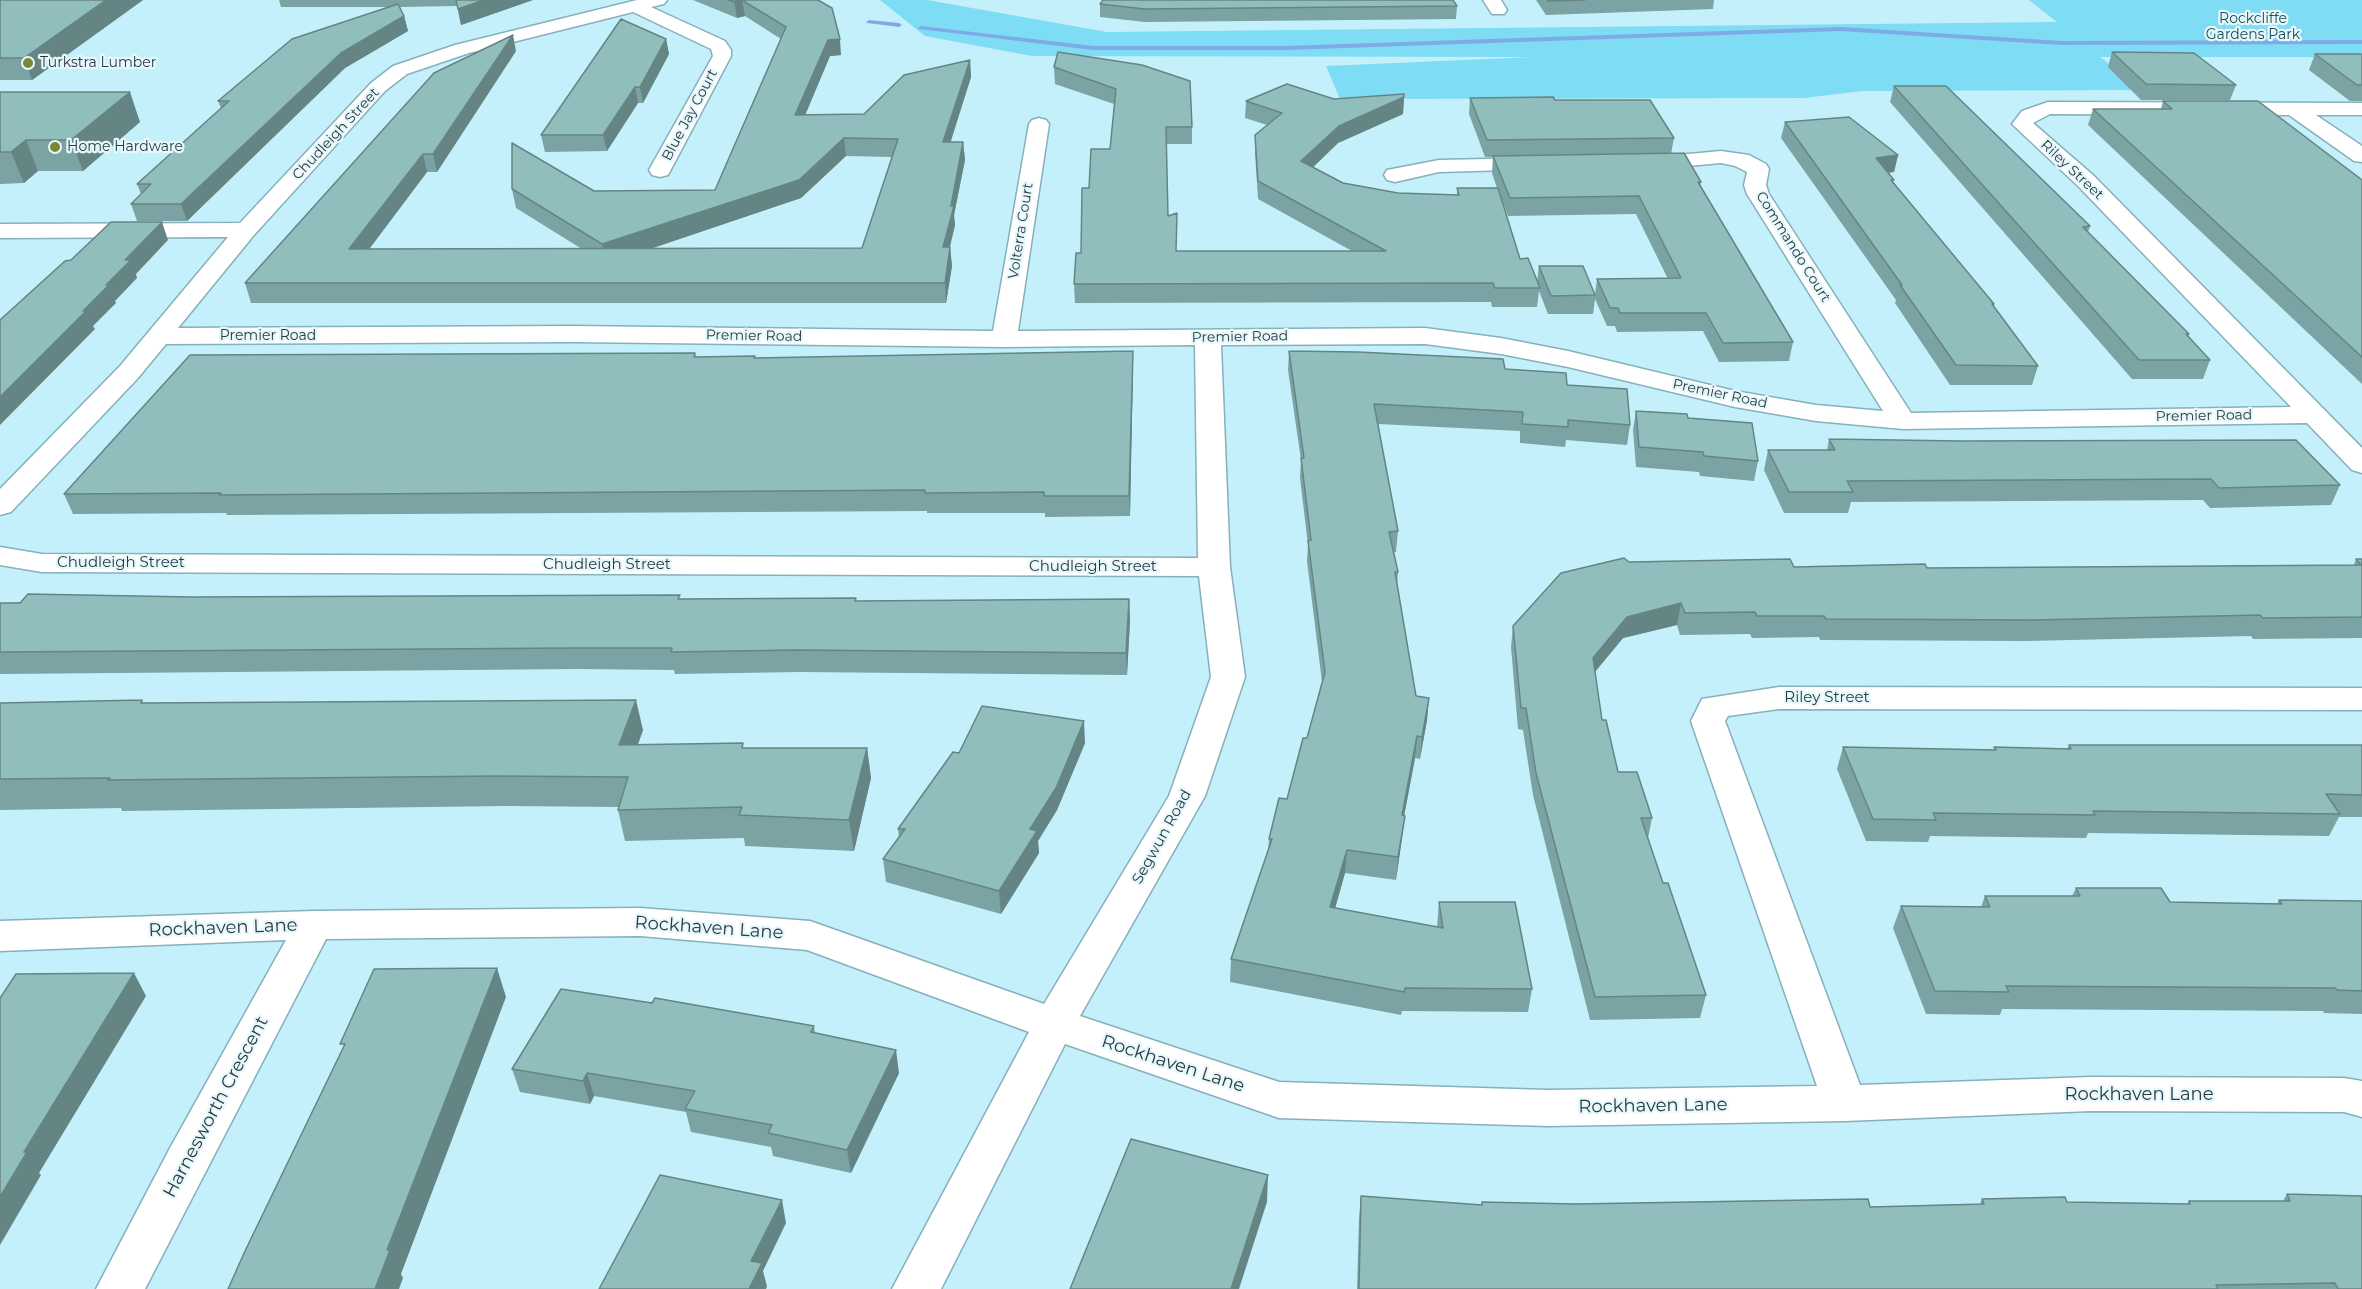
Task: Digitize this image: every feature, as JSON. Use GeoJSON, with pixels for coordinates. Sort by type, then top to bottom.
{"type":"FeatureCollection","features":[{"type":"Feature","properties":{"kind":"street","name":"Chudleigh Street"},"geometry":{"type":"LineString","coordinates":[[0,506],[160,336],[246,230],[378,87],[400,70],[462,49],[658,0]]}},
{"type":"Feature","properties":{"kind":"street","name":"Blue Jay Court"},"geometry":{"type":"LineString","coordinates":[[636,6],[718,45],[722,50],[722,56],[660,170]]}},
{"type":"Feature","properties":{"kind":"street","name":"Riley Street"},"geometry":{"type":"LineString","coordinates":[[2362,109],[2048,108],[2029,115],[2022,124],[2086,181],[2362,464]]}},
{"type":"Feature","properties":{"kind":"street"},"geometry":{"type":"LineString","coordinates":[[2293,108],[2362,156]]}},
{"type":"Feature","properties":{"kind":"street","name":"Volterra Court"},"geometry":{"type":"LineString","coordinates":[[1004,339],[1039,124]]}},
{"type":"Feature","properties":{"kind":"street","name":"Commando Court"},"geometry":{"type":"LineString","coordinates":[[1622,164],[1662,164],[1721,157],[1742,160],[1758,169],[1755,185],[1758,195],[1903,421]]}},
{"type":"Feature","properties":{"kind":"street"},"geometry":{"type":"LineString","coordinates":[[1395,175],[1424,168],[1456,165],[1557,164]]}},
{"type":"Feature","properties":{"kind":"street"},"geometry":{"type":"LineString","coordinates":[[0,231],[246,230]]}},
{"type":"Feature","properties":{"kind":"street","name":"Premier Road"},"geometry":{"type":"LineString","coordinates":[[160,336],[573,334],[1004,339],[1425,336],[1501,346],[1568,359],[1747,401],[1816,413],[1903,421],[2312,415]]}},
{"type":"Feature","properties":{"kind":"street","name":"Segwun Road"},"geometry":{"type":"LineString","coordinates":[[916,1289],[1054,1024],[1187,796],[1228,678],[1214,567],[1208,338]]}},
{"type":"Feature","properties":{"kind":"street","name":"Chudleigh Street"},"geometry":{"type":"LineString","coordinates":[[0,556],[54,563],[1214,567]]}},
{"type":"Feature","properties":{"kind":"street","name":"Riley Street"},"geometry":{"type":"LineString","coordinates":[[1845,1103],[1708,720],[1714,707],[1779,698],[2362,699]]}},
{"type":"Feature","properties":{"kind":"street","name":"Rockhaven Lane"},"geometry":{"type":"LineString","coordinates":[[0,936],[314,926],[640,922],[810,936],[1054,1024],[1279,1100],[1548,1108],[1845,1103],[2091,1094],[2344,1095],[2362,1099]]}},
{"type":"Feature","properties":{"kind":"street","name":"Harnesworth Crescent"},"geometry":{"type":"LineString","coordinates":[[120,1289],[186,1161],[314,926]]}},
{"type":"Feature","properties":{"kind":"green space","name":"Rockcliffe Gardens Park"},"geometry":{"type":"Polygon","coordinates":[[[880,0],[927,0],[1107,32],[2057,22],[2029,0],[2362,0],[2362,57],[2100,57],[2143,90],[1862,91],[1804,98],[1340,99],[1326,66],[1533,57],[1032,56],[925,36],[880,0]]]}},
{"type":"Feature","properties":{"kind":"building"},"geometry":{"type":"Polygon","coordinates":[[[0,0],[106,0],[24,58],[0,58],[0,0]]]}},
{"type":"Feature","properties":{"kind":"building"},"geometry":{"type":"Polygon","coordinates":[[[456,0],[484,0],[458,9],[456,0]]]}},
{"type":"Feature","properties":{"kind":"building"},"geometry":{"type":"Polygon","coordinates":[[[742,0],[818,0],[832,8],[840,39],[828,40],[795,115],[864,114],[904,75],[970,60],[943,142],[963,142],[951,206],[954,206],[943,247],[950,247],[945,283],[245,283],[434,73],[513,35],[433,154],[423,154],[349,249],[862,248],[898,139],[844,138],[799,180],[602,244],[512,189],[512,143],[594,191],[715,190],[786,27],[742,0]]]}},
{"type":"Feature","properties":{"kind":"building"},"geometry":{"type":"Polygon","coordinates":[[[1103,0],[1453,0],[1457,6],[1145,9],[1100,4],[1103,0]]]}},
{"type":"Feature","properties":{"kind":"building"},"geometry":{"type":"Polygon","coordinates":[[[398,4],[404,16],[341,53],[181,204],[131,204],[151,184],[137,184],[229,101],[218,101],[292,39],[398,4]]]}},
{"type":"Feature","properties":{"kind":"building"},"geometry":{"type":"Polygon","coordinates":[[[621,19],[666,39],[640,87],[635,87],[603,135],[541,135],[621,19]]]}},
{"type":"Feature","properties":{"kind":"building"},"geometry":{"type":"Polygon","coordinates":[[[1058,52],[1142,65],[1190,81],[1192,127],[1166,127],[1168,216],[1177,213],[1176,251],[1386,251],[1258,181],[1255,135],[1282,113],[1246,101],[1287,84],[1334,99],[1404,94],[1404,97],[1339,126],[1301,161],[1343,183],[1398,193],[1459,195],[1457,188],[1498,188],[1520,259],[1528,258],[1540,288],[1495,288],[1493,283],[1074,284],[1076,253],[1081,253],[1082,188],[1089,188],[1091,149],[1110,149],[1116,89],[1054,67],[1058,52]]]}},
{"type":"Feature","properties":{"kind":"building"},"geometry":{"type":"Polygon","coordinates":[[[2112,52],[2194,53],[2236,85],[2146,84],[2112,52]]]}},
{"type":"Feature","properties":{"kind":"building"},"geometry":{"type":"Polygon","coordinates":[[[2315,54],[2362,54],[2362,85],[2357,85],[2315,54]]]}},
{"type":"Feature","properties":{"kind":"building"},"geometry":{"type":"Polygon","coordinates":[[[1894,86],[1946,86],[2090,226],[2083,227],[2189,334],[2186,334],[2210,360],[2139,360],[1894,86]]]}},
{"type":"Feature","properties":{"kind":"building"},"geometry":{"type":"Polygon","coordinates":[[[0,92],[130,92],[71,140],[26,140],[11,152],[0,152],[0,92]]]}},
{"type":"Feature","properties":{"kind":"building"},"geometry":{"type":"Polygon","coordinates":[[[1553,97],[1555,100],[1650,100],[1674,138],[1487,140],[1470,98],[1553,97]]]}},
{"type":"Feature","properties":{"kind":"building"},"geometry":{"type":"Polygon","coordinates":[[[2163,101],[2258,101],[2362,180],[2362,357],[2093,109],[2172,109],[2163,101]]]}},
{"type":"Feature","properties":{"kind":"building"},"geometry":{"type":"Polygon","coordinates":[[[1849,117],[1898,155],[1876,158],[1894,180],[1891,180],[1994,304],[1992,304],[2038,366],[1956,365],[1900,285],[1902,285],[1785,122],[1849,117]]]}},
{"type":"Feature","properties":{"kind":"building"},"geometry":{"type":"Polygon","coordinates":[[[1684,153],[1701,182],[1698,182],[1793,342],[1723,343],[1706,313],[1620,313],[1618,308],[1610,308],[1597,279],[1681,278],[1639,196],[1510,198],[1493,156],[1684,153]]]}},
{"type":"Feature","properties":{"kind":"building"},"geometry":{"type":"Polygon","coordinates":[[[111,222],[162,222],[125,260],[131,260],[83,311],[87,310],[0,397],[0,320],[65,261],[71,260],[111,222]]]}},
{"type":"Feature","properties":{"kind":"building"},"geometry":{"type":"Polygon","coordinates":[[[1539,266],[1583,266],[1595,295],[1551,296],[1539,266]]]}},
{"type":"Feature","properties":{"kind":"building"},"geometry":{"type":"Polygon","coordinates":[[[1133,351],[1129,496],[1044,496],[1044,492],[925,493],[925,490],[64,494],[190,355],[695,353],[694,357],[755,356],[754,358],[1133,351]]]}},
{"type":"Feature","properties":{"kind":"building"},"geometry":{"type":"Polygon","coordinates":[[[1289,351],[1503,359],[1505,369],[1566,373],[1567,385],[1627,389],[1630,425],[1568,420],[1568,427],[1522,424],[1523,412],[1374,404],[1398,531],[1389,532],[1398,572],[1395,572],[1416,696],[1429,698],[1422,737],[1417,736],[1402,815],[1405,816],[1398,857],[1347,850],[1330,907],[1443,928],[1439,902],[1515,902],[1532,989],[1405,988],[1404,992],[1231,959],[1272,839],[1269,839],[1279,798],[1287,799],[1303,738],[1307,738],[1325,672],[1308,541],[1311,540],[1301,458],[1304,458],[1289,351]]]}},
{"type":"Feature","properties":{"kind":"building"},"geometry":{"type":"Polygon","coordinates":[[[1636,411],[1687,414],[1688,418],[1752,423],[1758,461],[1704,456],[1703,452],[1639,447],[1636,411]]]}},
{"type":"Feature","properties":{"kind":"building"},"geometry":{"type":"Polygon","coordinates":[[[1829,439],[2296,440],[2340,485],[2219,488],[2211,479],[1847,481],[1853,492],[1789,492],[1768,450],[1835,450],[1829,439]]]}},
{"type":"Feature","properties":{"kind":"building"},"geometry":{"type":"Polygon","coordinates":[[[1624,558],[1629,562],[1790,559],[1794,567],[1925,564],[1927,568],[2361,565],[2356,559],[2362,559],[2362,617],[2263,618],[2260,615],[2033,620],[1826,619],[1824,616],[1757,616],[1755,612],[1685,613],[1681,603],[1627,617],[1593,658],[1602,720],[1606,720],[1618,772],[1637,772],[1652,818],[1641,818],[1663,883],[1668,883],[1706,995],[1595,997],[1536,773],[1526,708],[1521,708],[1513,626],[1561,573],[1624,558]]]}},
{"type":"Feature","properties":{"kind":"building"},"geometry":{"type":"Polygon","coordinates":[[[28,594],[191,597],[680,595],[678,599],[856,598],[855,601],[1129,599],[1126,653],[796,650],[671,652],[672,648],[0,652],[0,603],[20,603],[28,594]]]}},
{"type":"Feature","properties":{"kind":"building"},"geometry":{"type":"Polygon","coordinates":[[[142,700],[141,703],[636,700],[619,745],[743,743],[742,748],[867,748],[849,820],[739,815],[742,807],[618,810],[628,777],[0,779],[0,703],[142,700]]]}},
{"type":"Feature","properties":{"kind":"building"},"geometry":{"type":"Polygon","coordinates":[[[982,706],[1084,721],[1056,788],[1030,829],[1037,831],[999,891],[883,859],[905,829],[898,829],[953,752],[959,753],[982,706]]]}},
{"type":"Feature","properties":{"kind":"building"},"geometry":{"type":"Polygon","coordinates":[[[2069,745],[2362,745],[2362,795],[2326,794],[2340,814],[2093,811],[2095,815],[1933,813],[1936,820],[1873,819],[1843,747],[2071,749],[2069,745]]]}},
{"type":"Feature","properties":{"kind":"building"},"geometry":{"type":"Polygon","coordinates":[[[2076,888],[2161,888],[2170,902],[2282,904],[2279,900],[2362,901],[2362,991],[2335,988],[2006,986],[2009,992],[1935,991],[1901,906],[1990,907],[1985,896],[2080,896],[2076,888]]]}},
{"type":"Feature","properties":{"kind":"building"},"geometry":{"type":"Polygon","coordinates":[[[497,968],[387,1250],[390,1250],[375,1289],[228,1289],[345,1044],[340,1044],[374,969],[497,968]]]}},
{"type":"Feature","properties":{"kind":"building"},"geometry":{"type":"Polygon","coordinates":[[[134,973],[24,1152],[27,1152],[0,1197],[0,998],[16,974],[134,973]]]}},
{"type":"Feature","properties":{"kind":"building"},"geometry":{"type":"Polygon","coordinates":[[[561,989],[652,1003],[655,998],[814,1026],[811,1032],[896,1050],[847,1150],[768,1133],[772,1125],[685,1109],[695,1091],[587,1073],[583,1081],[512,1069],[561,989]]]}},
{"type":"Feature","properties":{"kind":"building"},"geometry":{"type":"Polygon","coordinates":[[[1131,1139],[1268,1175],[1231,1289],[1070,1289],[1131,1139]]]}},
{"type":"Feature","properties":{"kind":"building"},"geometry":{"type":"Polygon","coordinates":[[[660,1175],[782,1200],[751,1261],[762,1263],[749,1289],[599,1289],[660,1175]]]}},
{"type":"Feature","properties":{"kind":"building"},"geometry":{"type":"Polygon","coordinates":[[[2287,1194],[2362,1196],[2362,1289],[2338,1289],[2335,1283],[2216,1285],[2218,1289],[1359,1289],[1361,1196],[1482,1205],[1482,1202],[1575,1204],[1868,1199],[1870,1207],[1984,1204],[1982,1199],[2065,1197],[2067,1202],[2190,1204],[2189,1201],[2290,1201],[2287,1194]]]}},
{"type":"Feature","properties":{"kind":"waterway"},"geometry":{"type":"LineString","coordinates":[[869,22],[899,25]]}},
{"type":"Feature","properties":{"kind":"waterway"},"geometry":{"type":"LineString","coordinates":[[921,28],[1093,48],[1286,48],[1841,29],[2061,43],[2362,42]]}},
{"type":"Feature","properties":{"kind":"place","name":"Turkstra Lumber"},"geometry":{"type":"Point","coordinates":[28,63]}},
{"type":"Feature","properties":{"kind":"place","name":"Home Hardware"},"geometry":{"type":"Point","coordinates":[55,147]}}]}
